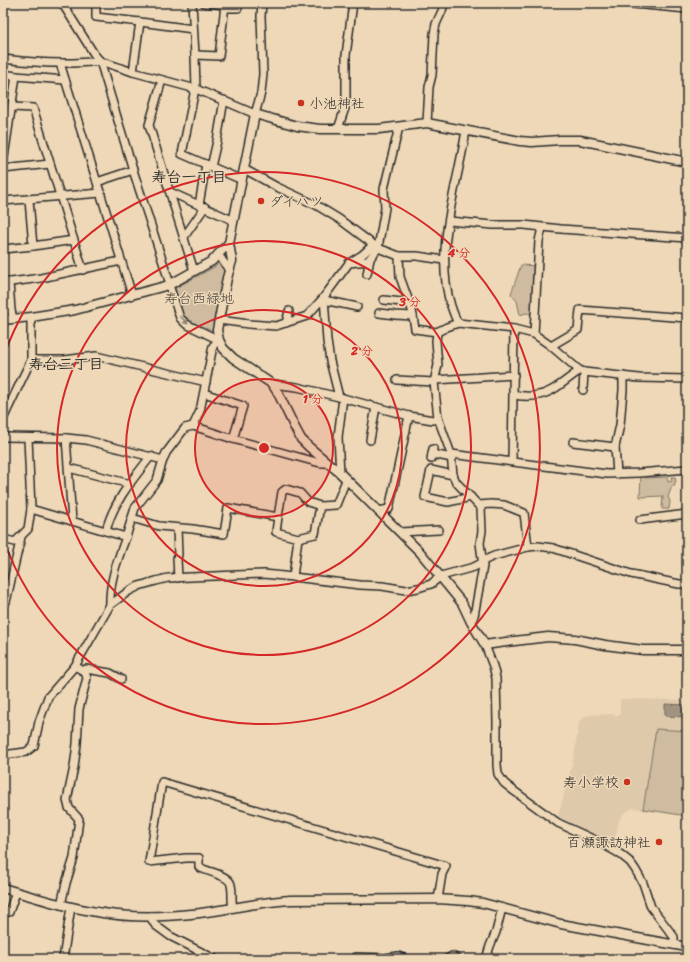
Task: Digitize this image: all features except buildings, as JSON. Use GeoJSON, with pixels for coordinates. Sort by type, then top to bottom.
{"type":"FeatureCollection","features":[{"type":"Feature","properties":{"kind":"street"},"geometry":{"type":"LineString","coordinates":[[62,3],[100,61],[180,318],[186,324],[219,340]]}},
{"type":"Feature","properties":{"kind":"street"},"geometry":{"type":"LineString","coordinates":[[96,3],[96,17],[193,29]]}},
{"type":"Feature","properties":{"kind":"street"},"geometry":{"type":"LineString","coordinates":[[192,3],[195,89],[182,154],[242,180]]}},
{"type":"Feature","properties":{"kind":"street"},"geometry":{"type":"LineString","coordinates":[[195,55],[219,56],[225,5],[204,3]]}},
{"type":"Feature","properties":{"kind":"street"},"geometry":{"type":"LineString","coordinates":[[262,3],[263,74],[261,93],[255,114],[233,219],[229,243],[232,261],[217,330],[219,340],[223,348],[233,358],[272,384],[297,387],[341,397],[409,416],[433,420],[438,418]]}},
{"type":"Feature","properties":{"kind":"street"},"geometry":{"type":"LineString","coordinates":[[338,128],[346,96],[346,55],[353,3]]}},
{"type":"Feature","properties":{"kind":"street"},"geometry":{"type":"LineString","coordinates":[[427,123],[429,87],[432,75],[434,34],[444,3]]}},
{"type":"Feature","properties":{"kind":"street"},"geometry":{"type":"LineString","coordinates":[[623,3],[687,9]]}},
{"type":"Feature","properties":{"kind":"street"},"geometry":{"type":"LineString","coordinates":[[224,8],[238,8]]}},
{"type":"Feature","properties":{"kind":"street"},"geometry":{"type":"LineString","coordinates":[[133,72],[140,22]]}},
{"type":"Feature","properties":{"kind":"street"},"geometry":{"type":"LineString","coordinates":[[3,58],[60,64],[100,61],[133,72],[195,89],[255,114],[297,126],[320,129],[338,128],[379,130],[427,123],[507,139],[532,142],[580,140],[687,162]]}},
{"type":"Feature","properties":{"kind":"street"},"geometry":{"type":"LineString","coordinates":[[60,64],[132,295]]}},
{"type":"Feature","properties":{"kind":"street"},"geometry":{"type":"LineString","coordinates":[[3,74],[66,80]]}},
{"type":"Feature","properties":{"kind":"street"},"geometry":{"type":"LineString","coordinates":[[3,164],[16,76]]}},
{"type":"Feature","properties":{"kind":"street"},"geometry":{"type":"LineString","coordinates":[[162,80],[149,125],[194,271]]}},
{"type":"Feature","properties":{"kind":"street"},"geometry":{"type":"LineString","coordinates":[[184,237],[202,206],[209,166],[217,141],[224,100]]}},
{"type":"Feature","properties":{"kind":"street"},"geometry":{"type":"LineString","coordinates":[[12,107],[34,108],[83,270]]}},
{"type":"Feature","properties":{"kind":"street"},"geometry":{"type":"LineString","coordinates":[[368,274],[370,259],[376,247],[385,208],[384,189],[399,127]]}},
{"type":"Feature","properties":{"kind":"street"},"geometry":{"type":"LineString","coordinates":[[458,323],[455,319],[449,300],[444,260],[449,222],[466,130]]}},
{"type":"Feature","properties":{"kind":"street"},"geometry":{"type":"LineString","coordinates":[[3,169],[50,164]]}},
{"type":"Feature","properties":{"kind":"street"},"geometry":{"type":"LineString","coordinates":[[244,169],[277,187],[316,205],[339,219],[376,247],[399,256],[417,256],[444,260]]}},
{"type":"Feature","properties":{"kind":"street"},"geometry":{"type":"LineString","coordinates":[[97,182],[133,170]]}},
{"type":"Feature","properties":{"kind":"street"},"geometry":{"type":"LineString","coordinates":[[170,192],[233,219]]}},
{"type":"Feature","properties":{"kind":"street"},"geometry":{"type":"LineString","coordinates":[[3,201],[30,200],[101,193]]}},
{"type":"Feature","properties":{"kind":"street"},"geometry":{"type":"LineString","coordinates":[[30,200],[33,246]]}},
{"type":"Feature","properties":{"kind":"street"},"geometry":{"type":"LineString","coordinates":[[449,222],[493,225],[524,225],[542,228],[687,238]]}},
{"type":"Feature","properties":{"kind":"street"},"geometry":{"type":"LineString","coordinates":[[534,334],[542,228]]}},
{"type":"Feature","properties":{"kind":"street"},"geometry":{"type":"LineString","coordinates":[[3,250],[74,240]]}},
{"type":"Feature","properties":{"kind":"street"},"geometry":{"type":"LineString","coordinates":[[3,320],[75,310],[170,285],[212,261],[229,243]]}},
{"type":"Feature","properties":{"kind":"street"},"geometry":{"type":"LineString","coordinates":[[219,320],[276,326],[307,316],[324,298],[349,263],[376,247]]}},
{"type":"Feature","properties":{"kind":"street"},"geometry":{"type":"LineString","coordinates":[[218,254],[229,270]]}},
{"type":"Feature","properties":{"kind":"street"},"geometry":{"type":"LineString","coordinates":[[399,256],[400,277],[410,303],[415,329],[437,332],[458,323],[514,329],[534,334],[582,371]]}},
{"type":"Feature","properties":{"kind":"street"},"geometry":{"type":"LineString","coordinates":[[349,263],[368,261],[370,259]]}},
{"type":"Feature","properties":{"kind":"street"},"geometry":{"type":"LineString","coordinates":[[13,319],[6,282],[41,278],[122,261]]}},
{"type":"Feature","properties":{"kind":"street"},"geometry":{"type":"LineString","coordinates":[[324,298],[357,307]]}},
{"type":"Feature","properties":{"kind":"street"},"geometry":{"type":"LineString","coordinates":[[320,506],[315,534],[298,538],[276,532],[282,492],[286,490],[300,493],[308,502],[320,506],[336,505],[343,476],[338,437],[341,397],[330,361],[324,298]]}},
{"type":"Feature","properties":{"kind":"street"},"geometry":{"type":"LineString","coordinates":[[384,300],[410,303]]}},
{"type":"Feature","properties":{"kind":"street"},"geometry":{"type":"LineString","coordinates":[[286,323],[289,310]]}},
{"type":"Feature","properties":{"kind":"street"},"geometry":{"type":"LineString","coordinates":[[551,346],[578,330],[580,310],[687,318]]}},
{"type":"Feature","properties":{"kind":"street"},"geometry":{"type":"LineString","coordinates":[[379,313],[413,316]]}},
{"type":"Feature","properties":{"kind":"street"},"geometry":{"type":"LineString","coordinates":[[3,419],[31,360],[31,317]]}},
{"type":"Feature","properties":{"kind":"street"},"geometry":{"type":"LineString","coordinates":[[512,461],[514,329]]}},
{"type":"Feature","properties":{"kind":"street"},"geometry":{"type":"LineString","coordinates":[[437,332],[436,341],[438,365],[434,381],[438,418],[451,456],[453,475],[456,482],[481,508],[482,532],[480,543],[483,566],[474,616],[471,622]]}},
{"type":"Feature","properties":{"kind":"street"},"geometry":{"type":"LineString","coordinates":[[193,426],[200,411],[213,346],[219,340]]}},
{"type":"Feature","properties":{"kind":"street"},"geometry":{"type":"LineString","coordinates":[[31,360],[64,360],[96,356],[206,382]]}},
{"type":"Feature","properties":{"kind":"street"},"geometry":{"type":"LineString","coordinates":[[582,371],[582,390]]}},
{"type":"Feature","properties":{"kind":"street"},"geometry":{"type":"LineString","coordinates":[[514,395],[540,395],[558,386],[576,373],[582,371],[639,378],[687,379]]}},
{"type":"Feature","properties":{"kind":"street"},"geometry":{"type":"LineString","coordinates":[[401,382],[514,375]]}},
{"type":"Feature","properties":{"kind":"street"},"geometry":{"type":"LineString","coordinates":[[617,474],[615,447],[620,426],[623,376]]}},
{"type":"Feature","properties":{"kind":"street"},"geometry":{"type":"LineString","coordinates":[[272,384],[301,439],[308,447],[343,476],[420,552],[462,603],[471,622],[485,645],[496,678],[497,765],[498,774],[504,783],[558,823],[598,841],[620,854],[630,862],[643,883],[651,907],[674,937],[674,945]]}},
{"type":"Feature","properties":{"kind":"street"},"geometry":{"type":"LineString","coordinates":[[204,393],[243,406],[234,439]]}},
{"type":"Feature","properties":{"kind":"street"},"geometry":{"type":"LineString","coordinates":[[370,440],[376,407]]}},
{"type":"Feature","properties":{"kind":"street"},"geometry":{"type":"LineString","coordinates":[[378,511],[389,509],[409,416]]}},
{"type":"Feature","properties":{"kind":"street"},"geometry":{"type":"LineString","coordinates":[[110,605],[111,585],[114,572],[135,508],[157,480],[166,453],[185,428],[193,426],[320,463],[326,462]]}},
{"type":"Feature","properties":{"kind":"street"},"geometry":{"type":"LineString","coordinates":[[3,437],[66,438],[86,440],[163,460]]}},
{"type":"Feature","properties":{"kind":"street"},"geometry":{"type":"LineString","coordinates":[[3,539],[15,542],[28,529],[31,509],[28,438]]}},
{"type":"Feature","properties":{"kind":"street"},"geometry":{"type":"LineString","coordinates":[[66,438],[72,521]]}},
{"type":"Feature","properties":{"kind":"street"},"geometry":{"type":"LineString","coordinates":[[573,442],[615,447]]}},
{"type":"Feature","properties":{"kind":"street"},"geometry":{"type":"LineString","coordinates":[[432,454],[512,461],[607,474],[687,469]]}},
{"type":"Feature","properties":{"kind":"street"},"geometry":{"type":"LineString","coordinates":[[106,531],[113,510],[151,456]]}},
{"type":"Feature","properties":{"kind":"street"},"geometry":{"type":"LineString","coordinates":[[69,468],[130,484]]}},
{"type":"Feature","properties":{"kind":"street"},"geometry":{"type":"LineString","coordinates":[[453,475],[431,470],[425,497],[448,502],[471,498]]}},
{"type":"Feature","properties":{"kind":"street"},"geometry":{"type":"LineString","coordinates":[[479,505],[504,505],[524,513],[528,547]]}},
{"type":"Feature","properties":{"kind":"street"},"geometry":{"type":"LineString","coordinates":[[132,518],[159,526],[224,534],[228,508],[278,517]]}},
{"type":"Feature","properties":{"kind":"street"},"geometry":{"type":"LineString","coordinates":[[31,509],[126,537]]}},
{"type":"Feature","properties":{"kind":"street"},"geometry":{"type":"LineString","coordinates":[[640,520],[687,514]]}},
{"type":"Feature","properties":{"kind":"street"},"geometry":{"type":"LineString","coordinates":[[177,528],[178,578]]}},
{"type":"Feature","properties":{"kind":"street"},"geometry":{"type":"LineString","coordinates":[[400,532],[436,532]]}},
{"type":"Feature","properties":{"kind":"street"},"geometry":{"type":"LineString","coordinates":[[3,602],[6,602],[21,536]]}},
{"type":"Feature","properties":{"kind":"street"},"geometry":{"type":"LineString","coordinates":[[293,577],[298,538]]}},
{"type":"Feature","properties":{"kind":"street"},"geometry":{"type":"LineString","coordinates":[[3,755],[26,752],[34,746],[38,722],[48,697],[75,666],[110,605],[129,591],[139,586],[168,578],[264,574],[360,585],[382,586],[406,590],[431,584],[441,576],[474,567],[494,556],[528,547],[538,546],[553,548],[632,574],[679,584],[687,584]]}},
{"type":"Feature","properties":{"kind":"street"},"geometry":{"type":"LineString","coordinates":[[485,645],[548,637],[575,639],[643,650],[687,650]]}},
{"type":"Feature","properties":{"kind":"street"},"geometry":{"type":"LineString","coordinates":[[61,905],[74,858],[80,819],[69,808],[67,800],[74,767],[79,709],[87,678],[85,672],[75,666]]}},
{"type":"Feature","properties":{"kind":"street"},"geometry":{"type":"LineString","coordinates":[[85,672],[86,669],[110,674],[121,679]]}},
{"type":"Feature","properties":{"kind":"street"},"geometry":{"type":"LineString","coordinates":[[233,908],[231,884],[228,879],[199,867],[199,858],[149,862],[162,782],[446,866],[442,874],[438,899]]}},
{"type":"Feature","properties":{"kind":"street"},"geometry":{"type":"LineString","coordinates":[[3,888],[71,907],[110,914],[152,916],[191,914],[272,901],[290,900],[438,899],[468,901],[483,903],[561,924],[687,947]]}},
{"type":"Feature","properties":{"kind":"street"},"geometry":{"type":"LineString","coordinates":[[3,910],[9,912],[16,892]]}},
{"type":"Feature","properties":{"kind":"street"},"geometry":{"type":"LineString","coordinates":[[63,959],[71,907]]}},
{"type":"Feature","properties":{"kind":"street"},"geometry":{"type":"LineString","coordinates":[[486,959],[496,932],[502,908]]}},
{"type":"Feature","properties":{"kind":"street"},"geometry":{"type":"LineString","coordinates":[[152,916],[155,926],[170,936],[216,959]]}},
{"type":"Feature","properties":{"kind":"street"},"geometry":{"type":"LineString","coordinates":[[356,957],[385,958],[398,956],[406,959]]}},
{"type":"Feature","properties":{"kind":"street"},"geometry":{"type":"LineString","coordinates":[[447,959],[452,956],[458,959]]}},
{"type":"Feature","properties":{"kind":"shaded area","name":"寿小学校"},"geometry":{"type":"Polygon","coordinates":[[[621,699],[687,700],[687,816],[633,808],[624,813],[619,821],[613,846],[557,820],[574,757],[579,722],[584,717],[589,715],[620,715],[621,699]]]}},
{"type":"Feature","properties":{"kind":"shaded area"},"geometry":{"type":"Polygon","coordinates":[[[665,704],[686,705],[686,717],[665,716],[665,704]]]}},
{"type":"Feature","properties":{"kind":"green space","name":"寿台西緑地"},"geometry":{"type":"Polygon","coordinates":[[[220,263],[225,274],[213,333],[197,325],[183,315],[175,288],[220,263]]]}},
{"type":"Feature","properties":{"kind":"green space"},"geometry":{"type":"Polygon","coordinates":[[[521,265],[537,266],[533,314],[526,313],[520,315],[517,301],[511,294],[521,265]]]}},
{"type":"Feature","properties":{"kind":"green space"},"geometry":{"type":"Polygon","coordinates":[[[641,474],[644,474],[645,478],[667,477],[668,482],[672,481],[671,477],[675,477],[675,486],[672,486],[668,497],[670,501],[669,509],[662,509],[663,496],[640,497],[641,474]]]}},
{"type":"Feature","properties":{"kind":"green space"},"geometry":{"type":"Polygon","coordinates":[[[656,729],[687,731],[687,816],[643,809],[656,729]]]}},
{"type":"Feature","properties":{"kind":"place","name":"小池神社"},"geometry":{"type":"Point","coordinates":[301,103]}},
{"type":"Feature","properties":{"kind":"place","name":"ダイハツ"},"geometry":{"type":"Point","coordinates":[261,201]}},
{"type":"Feature","properties":{"kind":"place","name":"寿小学校"},"geometry":{"type":"Point","coordinates":[627,782]}},
{"type":"Feature","properties":{"kind":"place","name":"百瀬諏訪神社"},"geometry":{"type":"Point","coordinates":[659,842]}},
{"type":"Feature","properties":{"kind":"district","name":"寿台一丁目"},"geometry":{"type":"Point","coordinates":[189,177]}},
{"type":"Feature","properties":{"kind":"district","name":"寿台三丁目"},"geometry":{"type":"Point","coordinates":[66,364]}}]}
